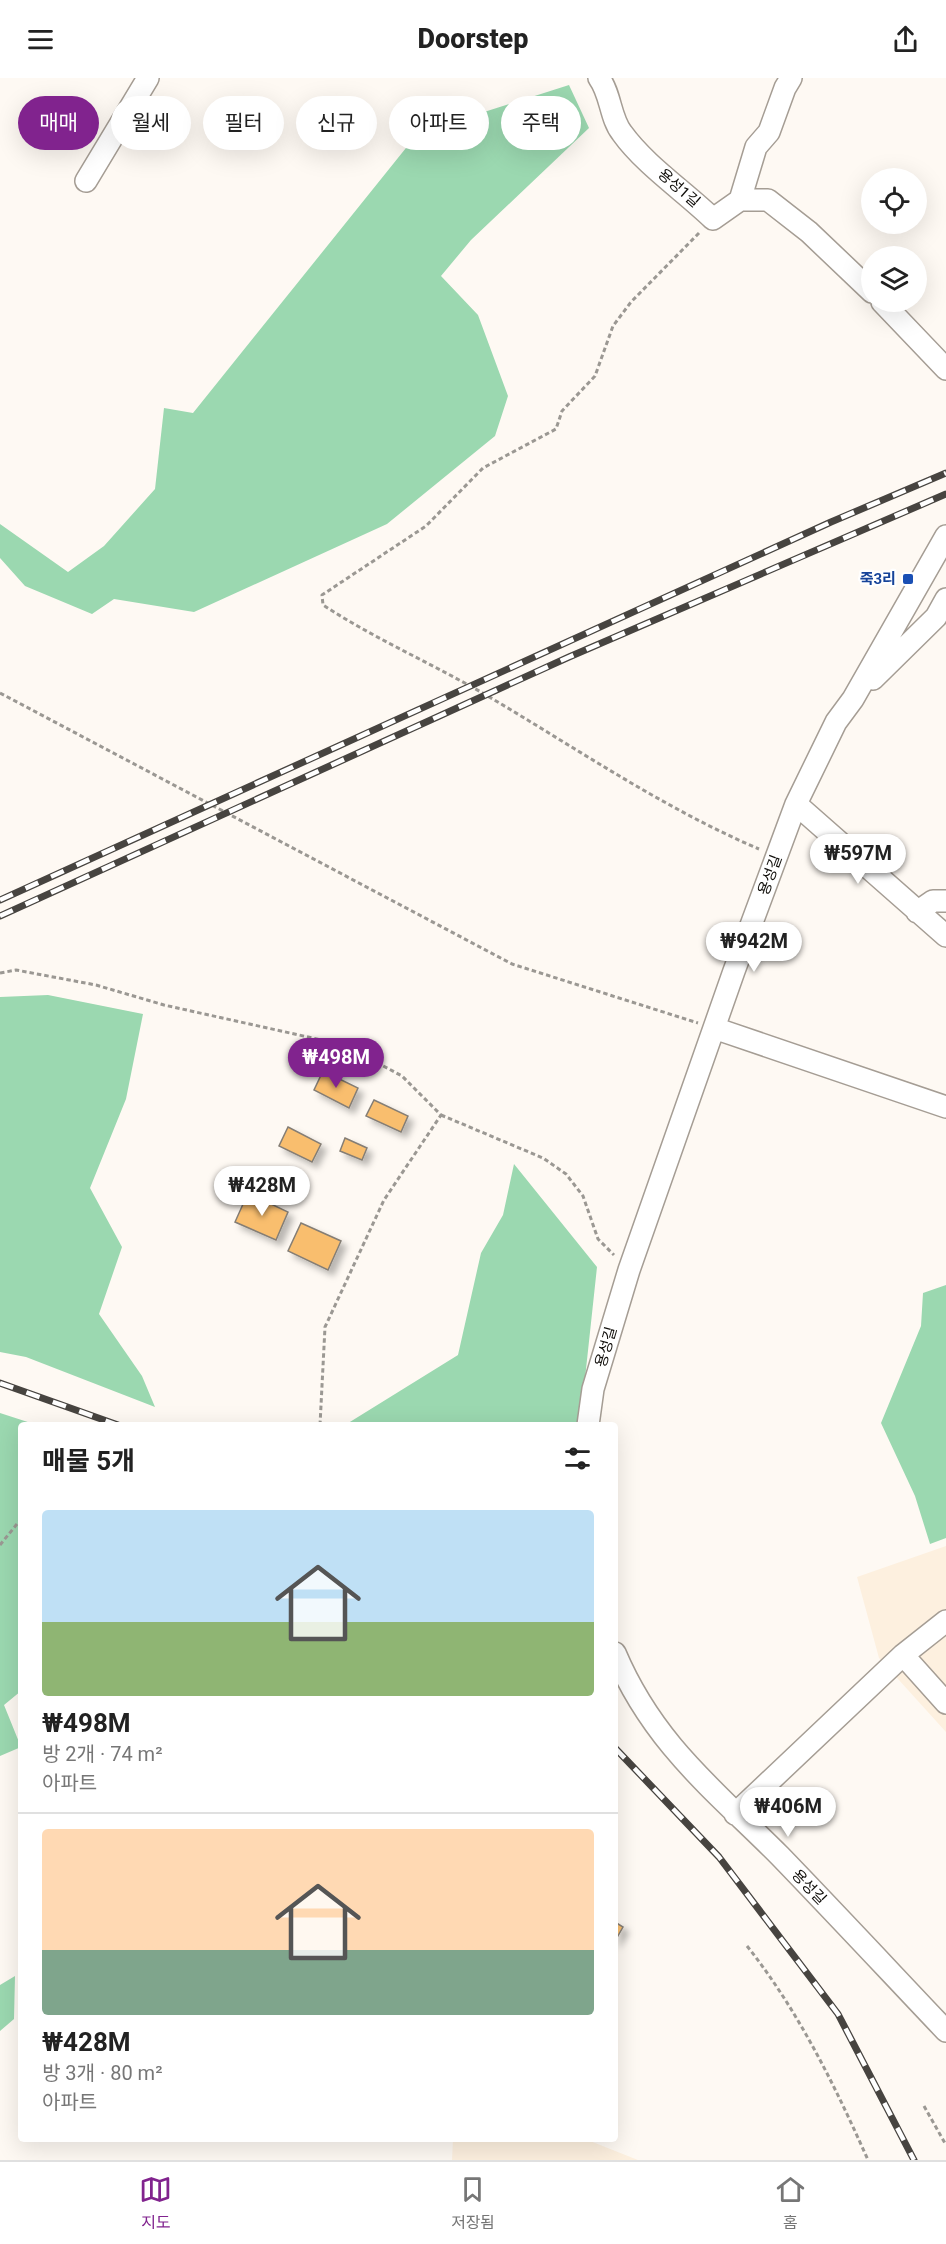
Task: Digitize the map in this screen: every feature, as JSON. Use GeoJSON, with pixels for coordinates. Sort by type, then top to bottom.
{"type":"FeatureCollection","features":[{"type":"Feature","properties":{"kind":"street"},"geometry":{"type":"LineString","coordinates":[[86,181],[147,78]]}},
{"type":"Feature","properties":{"kind":"street","name":"용성1길"},"geometry":{"type":"LineString","coordinates":[[599,78],[620,131],[638,154],[681,188],[713,219],[740,200]]}},
{"type":"Feature","properties":{"kind":"street"},"geometry":{"type":"LineString","coordinates":[[791,78],[768,132],[756,147],[740,200],[768,200],[809,232],[861,282]]}},
{"type":"Feature","properties":{"kind":"street"},"geometry":{"type":"LineString","coordinates":[[892,312],[946,369]]}},
{"type":"Feature","properties":{"kind":"street","name":"용성길"},"geometry":{"type":"LineString","coordinates":[[588,1422],[593,1389],[629,1270],[796,804],[836,722],[853,699],[946,536]]}},
{"type":"Feature","properties":{"kind":"street"},"geometry":{"type":"LineString","coordinates":[[853,699],[936,617],[946,599]]}},
{"type":"Feature","properties":{"kind":"street"},"geometry":{"type":"LineString","coordinates":[[796,804],[946,936]]}},
{"type":"Feature","properties":{"kind":"street"},"geometry":{"type":"LineString","coordinates":[[917,912],[933,901],[946,902]]}},
{"type":"Feature","properties":{"kind":"street"},"geometry":{"type":"LineString","coordinates":[[714,1028],[946,1107]]}},
{"type":"Feature","properties":{"kind":"street"},"geometry":{"type":"LineString","coordinates":[[735,1814],[903,1655],[946,1622]]}},
{"type":"Feature","properties":{"kind":"street"},"geometry":{"type":"LineString","coordinates":[[903,1655],[946,1703]]}},
{"type":"Feature","properties":{"kind":"street","name":"용성길"},"geometry":{"type":"LineString","coordinates":[[618,1660],[629,1686],[662,1737],[691,1771],[843,1922],[946,2031]]}},
{"type":"Feature","properties":{"kind":"path"},"geometry":{"type":"LineString","coordinates":[[713,219],[625,310],[613,326],[606,352],[595,376],[562,411],[556,429],[483,468],[426,526],[322,595],[323,605],[729,836],[776,857]]}},
{"type":"Feature","properties":{"kind":"path"},"geometry":{"type":"LineString","coordinates":[[0,693],[512,964],[714,1028]]}},
{"type":"Feature","properties":{"kind":"path"},"geometry":{"type":"LineString","coordinates":[[0,973],[16,970],[96,985],[164,1005],[344,1045],[402,1076],[441,1115],[543,1158],[566,1174],[583,1196],[598,1239],[629,1270]]}},
{"type":"Feature","properties":{"kind":"path"},"geometry":{"type":"LineString","coordinates":[[320,1422],[325,1327],[384,1200],[441,1115]]}},
{"type":"Feature","properties":{"kind":"path"},"geometry":{"type":"LineString","coordinates":[[0,1545],[18,1523]]}},
{"type":"Feature","properties":{"kind":"path"},"geometry":{"type":"LineString","coordinates":[[747,1946],[765,1969],[837,2090],[868,2160]]}},
{"type":"Feature","properties":{"kind":"path"},"geometry":{"type":"LineString","coordinates":[[924,2106],[946,2145]]}},
{"type":"Feature","properties":{"kind":"shaded area"},"geometry":{"type":"Polygon","coordinates":[[[946,1546],[946,1732],[879,1658],[857,1577],[946,1546]]]}},
{"type":"Feature","properties":{"kind":"shaded area"},"geometry":{"type":"Polygon","coordinates":[[[453,2142],[593,2142],[638,2160],[452,2160],[453,2142]]]}},
{"type":"Feature","properties":{"kind":"green space"},"geometry":{"type":"Polygon","coordinates":[[[569,85],[574,96],[534,96],[569,85]]]}},
{"type":"Feature","properties":{"kind":"green space"},"geometry":{"type":"Polygon","coordinates":[[[501,107],[501,150],[566,150],[471,240],[441,276],[478,315],[508,396],[495,436],[387,524],[194,612],[114,599],[92,614],[25,586],[0,558],[0,524],[68,572],[104,546],[155,489],[164,408],[193,413],[404,150],[489,150],[489,110],[501,107]]]}},
{"type":"Feature","properties":{"kind":"green space"},"geometry":{"type":"Polygon","coordinates":[[[581,111],[589,128],[581,136],[581,111]]]}},
{"type":"Feature","properties":{"kind":"green space"},"geometry":{"type":"Polygon","coordinates":[[[48,995],[143,1014],[126,1099],[90,1188],[122,1247],[99,1314],[142,1376],[155,1407],[26,1357],[0,1352],[0,997],[48,995]]]}},
{"type":"Feature","properties":{"kind":"green space"},"geometry":{"type":"Polygon","coordinates":[[[514,1164],[597,1267],[580,1422],[350,1422],[458,1355],[481,1253],[503,1215],[514,1164]]]}},
{"type":"Feature","properties":{"kind":"green space"},"geometry":{"type":"Polygon","coordinates":[[[946,1285],[946,1538],[930,1544],[915,1496],[881,1423],[921,1326],[923,1293],[946,1285]]]}},
{"type":"Feature","properties":{"kind":"green space"},"geometry":{"type":"Polygon","coordinates":[[[0,1413],[28,1422],[18,1422],[18,1693],[4,1705],[18,1740],[18,1748],[0,1756],[0,1413]]]}},
{"type":"Feature","properties":{"kind":"green space"},"geometry":{"type":"Polygon","coordinates":[[[15,1976],[14,2019],[0,2031],[0,1985],[15,1976]]]}},
{"type":"Feature","properties":{"kind":"building"},"geometry":{"type":"Polygon","coordinates":[[[323,1071],[358,1088],[349,1108],[314,1090],[323,1071]]]}},
{"type":"Feature","properties":{"kind":"building"},"geometry":{"type":"Polygon","coordinates":[[[374,1100],[408,1116],[401,1132],[366,1116],[374,1100]]]}},
{"type":"Feature","properties":{"kind":"building"},"geometry":{"type":"Polygon","coordinates":[[[288,1127],[321,1144],[312,1162],[279,1146],[288,1127]]]}},
{"type":"Feature","properties":{"kind":"building"},"geometry":{"type":"Polygon","coordinates":[[[345,1138],[367,1148],[362,1160],[340,1151],[345,1138]]]}},
{"type":"Feature","properties":{"kind":"building"},"geometry":{"type":"Polygon","coordinates":[[[248,1193],[288,1212],[276,1240],[235,1222],[248,1193]]]}},
{"type":"Feature","properties":{"kind":"building"},"geometry":{"type":"Polygon","coordinates":[[[301,1223],[341,1241],[328,1270],[288,1251],[301,1223]]]}},
{"type":"Feature","properties":{"kind":"building"},"geometry":{"type":"Polygon","coordinates":[[[618,1924],[623,1927],[618,1936],[618,1924]]]}},
{"type":"Feature","properties":{"kind":"railway"},"geometry":{"type":"LineString","coordinates":[[0,900],[831,522],[946,473]]}},
{"type":"Feature","properties":{"kind":"railway"},"geometry":{"type":"LineString","coordinates":[[0,916],[569,657],[946,494]]}},
{"type":"Feature","properties":{"kind":"railway"},"geometry":{"type":"LineString","coordinates":[[0,1383],[110,1422]]}},
{"type":"Feature","properties":{"kind":"railway"},"geometry":{"type":"LineString","coordinates":[[618,1751],[719,1857],[838,2014],[914,2160]]}},
{"type":"Feature","properties":{"kind":"place","name":"죽3리"},"geometry":{"type":"Point","coordinates":[908,579]}}]}
